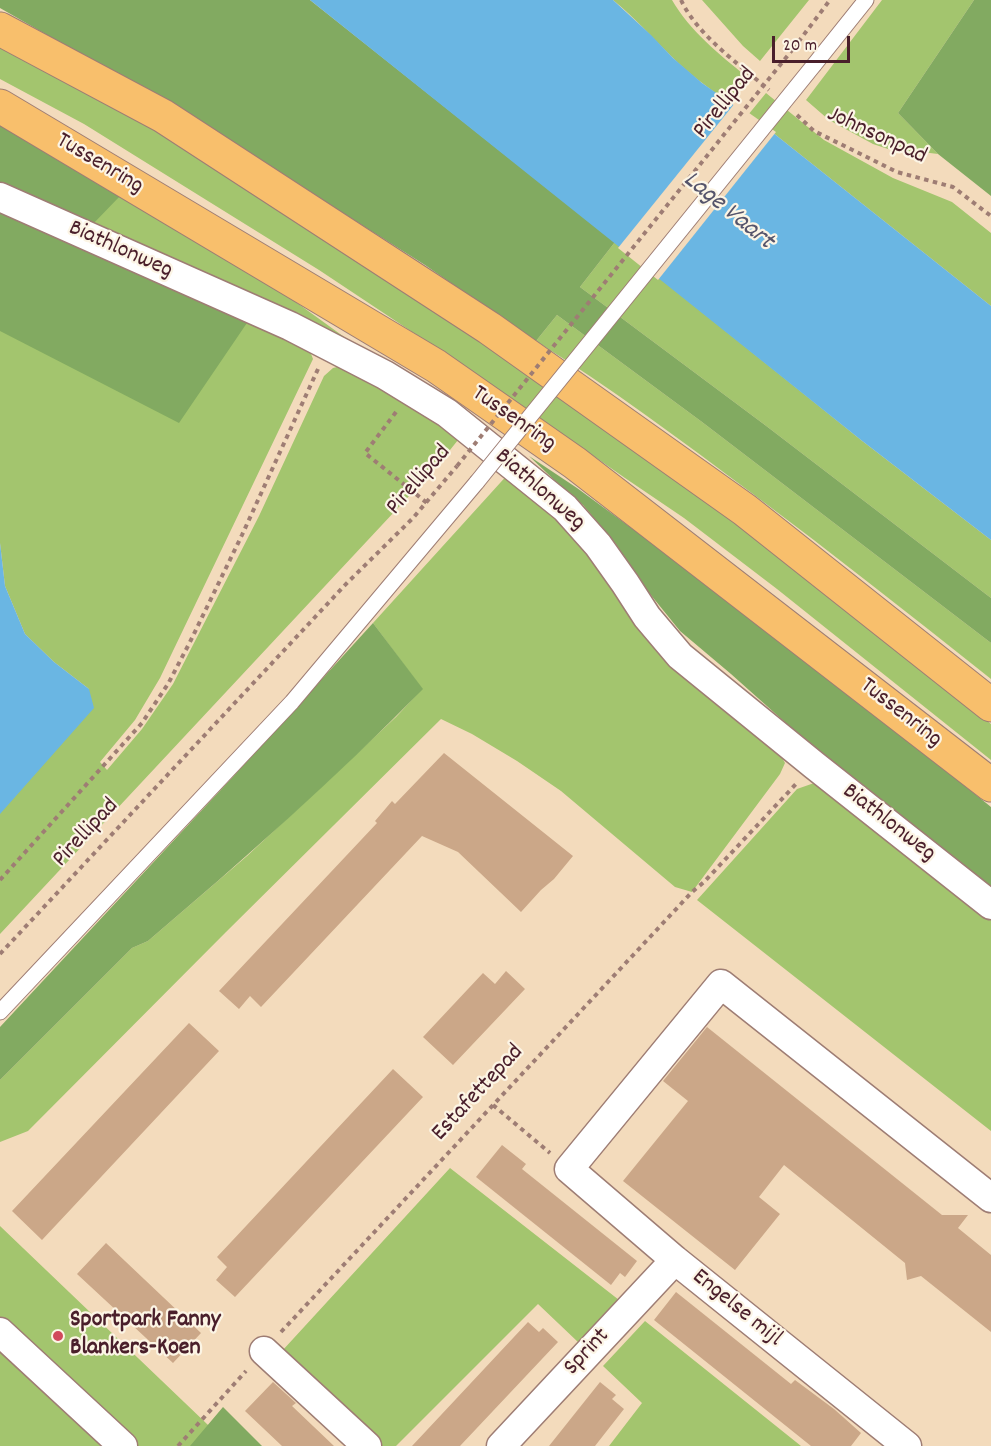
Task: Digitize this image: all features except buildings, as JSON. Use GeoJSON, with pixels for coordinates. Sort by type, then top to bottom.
{"type":"FeatureCollection","features":[{"type":"Feature","properties":{"kind":"highway"},"geometry":{"type":"LineString","coordinates":[[0,29],[164,116],[489,328],[745,510],[991,705]]}},
{"type":"Feature","properties":{"kind":"highway","name":"Tussenring"},"geometry":{"type":"LineString","coordinates":[[0,106],[436,366],[575,462],[991,785]]}},
{"type":"Feature","properties":{"kind":"street","name":"Biathlonweg"},"geometry":{"type":"LineString","coordinates":[[0,197],[290,326],[385,375],[447,413],[565,508],[598,545],[647,617],[680,656],[991,905]]}},
{"type":"Feature","properties":{"kind":"street"},"geometry":{"type":"LineString","coordinates":[[569,1169],[721,984],[991,1198]]}},
{"type":"Feature","properties":{"kind":"street","name":"Engelse mijl"},"geometry":{"type":"LineString","coordinates":[[569,1169],[675,1260],[907,1446]]}},
{"type":"Feature","properties":{"kind":"street","name":"Sprint"},"geometry":{"type":"LineString","coordinates":[[501,1446],[675,1260]]}},
{"type":"Feature","properties":{"kind":"street"},"geometry":{"type":"LineString","coordinates":[[0,1332],[123,1446]]}},
{"type":"Feature","properties":{"kind":"street"},"geometry":{"type":"LineString","coordinates":[[264,1350],[367,1446]]}},
{"type":"Feature","properties":{"kind":"lane"},"geometry":{"type":"LineString","coordinates":[[0,1012],[292,702],[477,482],[866,0]]}},
{"type":"Feature","properties":{"kind":"path"},"geometry":{"type":"LineString","coordinates":[[681,0],[707,37],[772,94]]}},
{"type":"Feature","properties":{"kind":"path","name":"Pirellipad"},"geometry":{"type":"LineString","coordinates":[[0,954],[346,584],[427,503],[830,0]]}},
{"type":"Feature","properties":{"kind":"path","name":"Johnsonpad"},"geometry":{"type":"LineString","coordinates":[[789,108],[814,131],[897,172],[953,188],[991,216]]}},
{"type":"Feature","properties":{"kind":"path","name":"Pirellipad"},"geometry":{"type":"LineString","coordinates":[[0,880],[136,730],[168,684],[242,535],[312,383]]}},
{"type":"Feature","properties":{"kind":"path"},"geometry":{"type":"LineString","coordinates":[[400,406],[365,453],[427,503]]}},
{"type":"Feature","properties":{"kind":"path","name":"Estafettepad"},"geometry":{"type":"LineString","coordinates":[[178,1446],[264,1350],[692,892],[802,778]]}},
{"type":"Feature","properties":{"kind":"path"},"geometry":{"type":"LineString","coordinates":[[493,1105],[569,1169]]}},
{"type":"Feature","properties":{"kind":"green space"},"geometry":{"type":"Polygon","coordinates":[[[0,0],[310,0],[615,242],[580,287],[991,598],[991,643],[702,422],[557,315],[536,341],[425,265],[199,122],[0,8],[0,0]]]}},
{"type":"Feature","properties":{"kind":"green space"},"geometry":{"type":"Polygon","coordinates":[[[613,0],[672,0],[696,32],[747,77],[727,101],[684,68],[613,0]]]}},
{"type":"Feature","properties":{"kind":"green space"},"geometry":{"type":"Polygon","coordinates":[[[702,0],[809,0],[760,61],[743,46],[702,0]]]}},
{"type":"Feature","properties":{"kind":"green space"},"geometry":{"type":"Polygon","coordinates":[[[882,0],[974,0],[898,113],[938,154],[894,151],[873,144],[829,120],[806,100],[882,0]]]}},
{"type":"Feature","properties":{"kind":"green space"},"geometry":{"type":"Polygon","coordinates":[[[974,0],[991,0],[991,196],[938,154],[898,113],[974,0]]]}},
{"type":"Feature","properties":{"kind":"green space"},"geometry":{"type":"Polygon","coordinates":[[[0,41],[104,95],[292,215],[561,396],[797,568],[991,724],[991,760],[777,589],[684,518],[498,389],[319,270],[84,124],[0,79],[0,41]]]}},
{"type":"Feature","properties":{"kind":"green space"},"geometry":{"type":"Polygon","coordinates":[[[766,93],[824,140],[893,178],[952,202],[991,233],[991,306],[748,115],[766,93]]]}},
{"type":"Feature","properties":{"kind":"green space"},"geometry":{"type":"Polygon","coordinates":[[[0,124],[293,300],[400,373],[92,225],[0,124]]]}},
{"type":"Feature","properties":{"kind":"green space"},"geometry":{"type":"Polygon","coordinates":[[[0,125],[121,195],[92,225],[0,184],[0,125]]]}},
{"type":"Feature","properties":{"kind":"green space"},"geometry":{"type":"Polygon","coordinates":[[[0,205],[308,346],[313,359],[160,678],[135,720],[100,762],[107,770],[142,729],[173,684],[259,516],[324,376],[333,368],[341,366],[462,435],[438,465],[0,934],[0,656],[89,689],[54,662],[25,634],[5,586],[0,543],[0,205]]]}},
{"type":"Feature","properties":{"kind":"green space"},"geometry":{"type":"Polygon","coordinates":[[[0,205],[251,317],[179,423],[0,331],[0,205]]]}},
{"type":"Feature","properties":{"kind":"green space"},"geometry":{"type":"Polygon","coordinates":[[[615,242],[861,440],[991,540],[991,598],[580,287],[615,242]]]}},
{"type":"Feature","properties":{"kind":"green space"},"geometry":{"type":"Polygon","coordinates":[[[557,315],[702,422],[991,643],[991,679],[843,562],[726,474],[619,396],[536,341],[557,315]]]}},
{"type":"Feature","properties":{"kind":"green space"},"geometry":{"type":"Polygon","coordinates":[[[529,456],[577,488],[788,643],[991,807],[991,892],[852,782],[680,631],[646,589],[615,543],[583,505],[529,456]]]}},
{"type":"Feature","properties":{"kind":"green space"},"geometry":{"type":"Polygon","coordinates":[[[510,472],[561,512],[779,752],[785,763],[780,774],[692,892],[675,887],[561,791],[472,734],[441,719],[28,1131],[0,1142],[0,1080],[132,948],[148,941],[247,856],[396,717],[422,689],[373,623],[510,472]]]}},
{"type":"Feature","properties":{"kind":"green space"},"geometry":{"type":"Polygon","coordinates":[[[373,623],[423,689],[357,755],[253,850],[148,941],[132,948],[0,1080],[0,1027],[373,623]]]}},
{"type":"Feature","properties":{"kind":"green space"},"geometry":{"type":"Polygon","coordinates":[[[817,782],[991,920],[991,1131],[697,900],[797,789],[817,782]]]}},
{"type":"Feature","properties":{"kind":"green space"},"geometry":{"type":"Polygon","coordinates":[[[450,1168],[619,1300],[579,1343],[538,1304],[396,1446],[381,1446],[282,1351],[450,1168]]]}},
{"type":"Feature","properties":{"kind":"green space","name":"Sportpark Fanny Blankers-Koen"},"geometry":{"type":"Polygon","coordinates":[[[0,1226],[230,1446],[0,1446],[0,1226]]]}},
{"type":"Feature","properties":{"kind":"green space"},"geometry":{"type":"Polygon","coordinates":[[[645,1321],[801,1446],[609,1446],[642,1403],[603,1366],[645,1321]]]}},
{"type":"Feature","properties":{"kind":"green space"},"geometry":{"type":"Polygon","coordinates":[[[223,1407],[262,1446],[190,1446],[223,1407]]]}},
{"type":"Feature","properties":{"kind":"water","name":"Lage Vaart"},"geometry":{"type":"Polygon","coordinates":[[[310,0],[613,0],[702,83],[772,132],[991,306],[991,540],[861,440],[310,0]]]}},
{"type":"Feature","properties":{"kind":"water"},"geometry":{"type":"Polygon","coordinates":[[[0,543],[5,586],[25,634],[54,662],[89,689],[94,708],[0,814],[0,543]]]}},
{"type":"Feature","properties":{"kind":"pier"},"geometry":{"type":"Polygon","coordinates":[[[735,103],[776,132],[658,280],[618,248],[735,103]]]}},
{"type":"Feature","properties":{"kind":"place","name":"Sportpark Fanny Blankers-Koen"},"geometry":{"type":"Point","coordinates":[58,1336]}}]}
